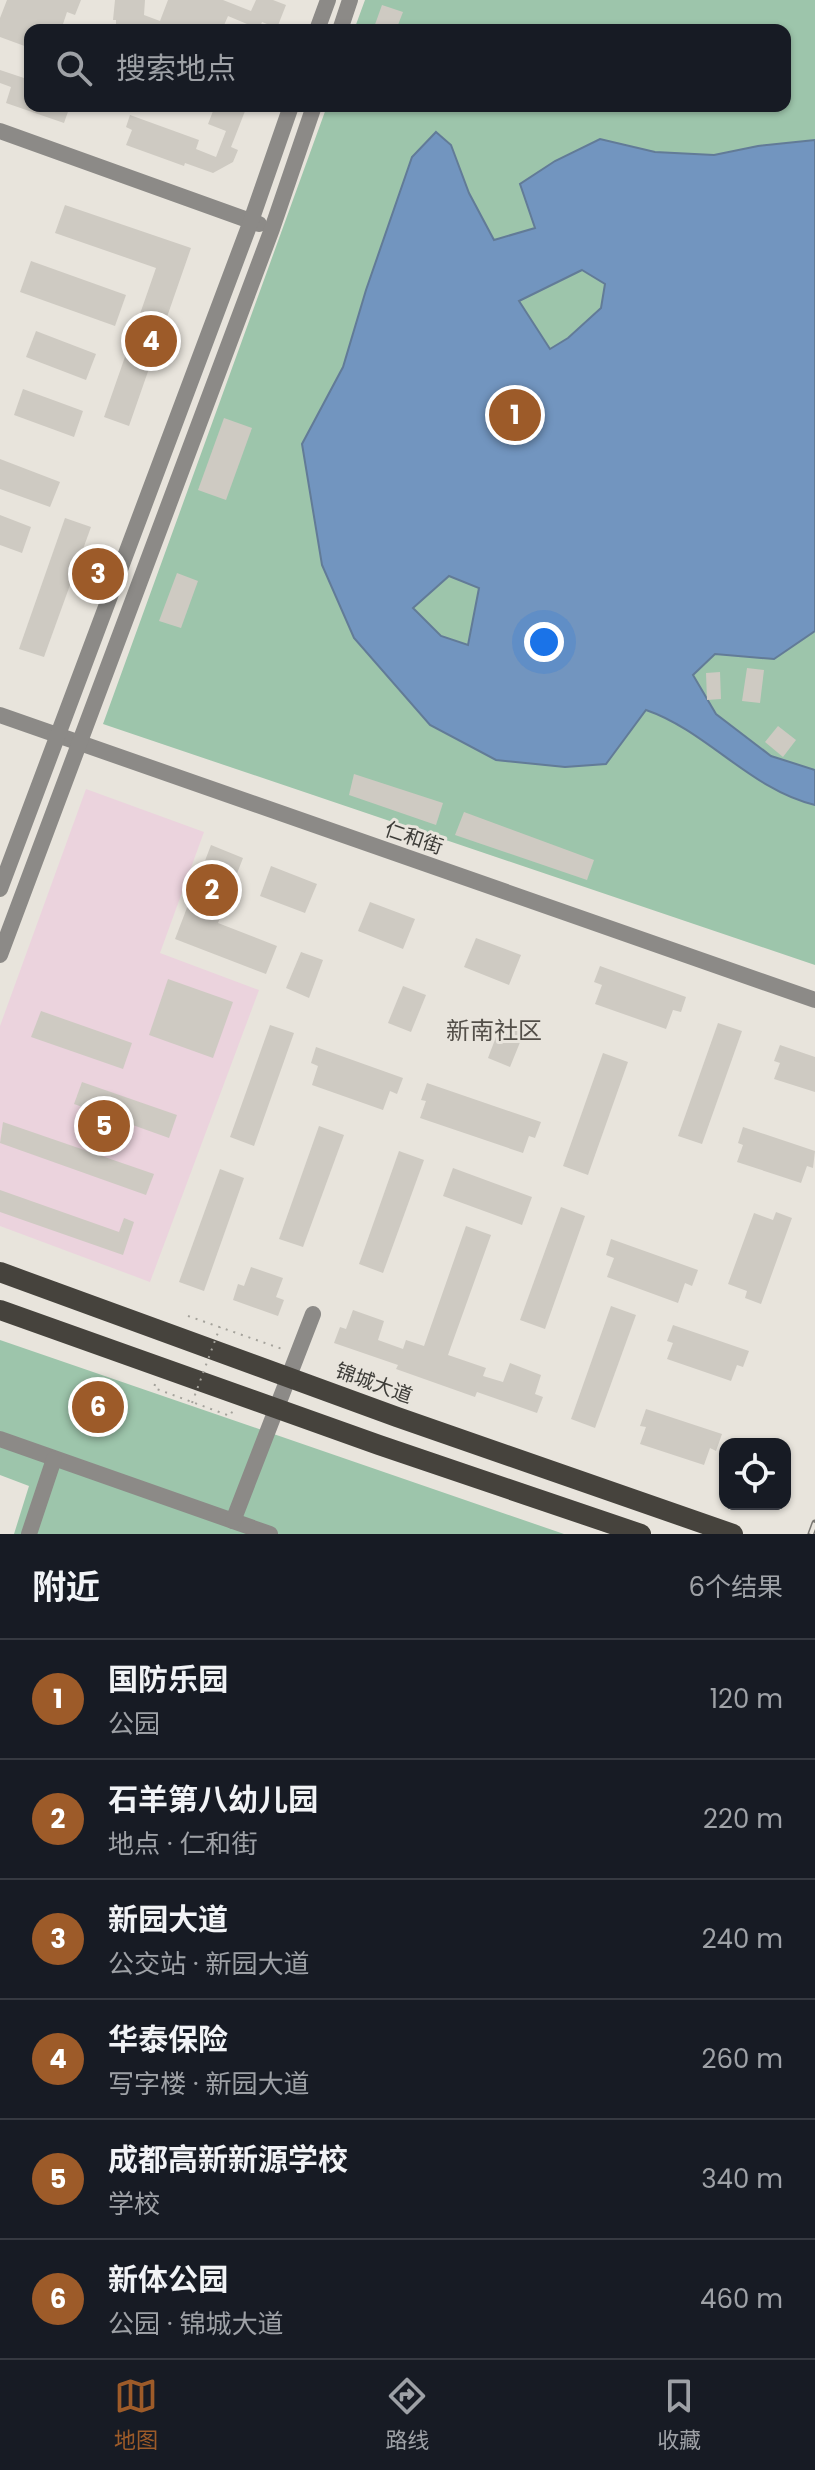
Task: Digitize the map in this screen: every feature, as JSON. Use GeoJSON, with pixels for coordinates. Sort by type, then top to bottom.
{"type":"FeatureCollection","features":[{"type":"Feature","properties":{"kind":"main road","name":"锦城大道"},"geometry":{"type":"LineString","coordinates":[[0,1272],[733,1534]]}},
{"type":"Feature","properties":{"kind":"main road"},"geometry":{"type":"LineString","coordinates":[[0,1310],[641,1534]]}},
{"type":"Feature","properties":{"kind":"street"},"geometry":{"type":"LineString","coordinates":[[319,24],[328,0]]}},
{"type":"Feature","properties":{"kind":"street"},"geometry":{"type":"LineString","coordinates":[[342,24],[350,0]]}},
{"type":"Feature","properties":{"kind":"street"},"geometry":{"type":"LineString","coordinates":[[0,889],[251,221],[289,112]]}},
{"type":"Feature","properties":{"kind":"street"},"geometry":{"type":"LineString","coordinates":[[0,955],[272,229],[312,112]]}},
{"type":"Feature","properties":{"kind":"street"},"geometry":{"type":"LineString","coordinates":[[0,131],[272,229]]}},
{"type":"Feature","properties":{"kind":"street","name":"仁和街"},"geometry":{"type":"LineString","coordinates":[[0,715],[815,1000]]}},
{"type":"Feature","properties":{"kind":"street"},"geometry":{"type":"LineString","coordinates":[[233,1521],[313,1314]]}},
{"type":"Feature","properties":{"kind":"street"},"geometry":{"type":"LineString","coordinates":[[0,1439],[270,1534]]}},
{"type":"Feature","properties":{"kind":"street"},"geometry":{"type":"LineString","coordinates":[[29,1534],[54,1459]]}},
{"type":"Feature","properties":{"kind":"path"},"geometry":{"type":"LineString","coordinates":[[188,1316],[297,1355]]}},
{"type":"Feature","properties":{"kind":"path"},"geometry":{"type":"LineString","coordinates":[[192,1403],[220,1327]]}},
{"type":"Feature","properties":{"kind":"path"},"geometry":{"type":"LineString","coordinates":[[156,1383],[154,1388],[192,1403],[230,1416],[233,1410]]}},
{"type":"Feature","properties":{"kind":"shaded area"},"geometry":{"type":"Polygon","coordinates":[[[86,789],[204,832],[160,953],[259,990],[150,1282],[0,1226],[0,1026],[86,789]]]}},
{"type":"Feature","properties":{"kind":"green space"},"geometry":{"type":"Polygon","coordinates":[[[365,0],[815,0],[815,965],[103,724],[325,112],[791,112],[791,24],[356,24],[365,0]]]}},
{"type":"Feature","properties":{"kind":"green space"},"geometry":{"type":"Polygon","coordinates":[[[0,1340],[564,1534],[14,1534],[29,1486],[0,1475],[0,1340]]]}},
{"type":"Feature","properties":{"kind":"water"},"geometry":{"type":"Polygon","coordinates":[[[436,132],[451,145],[469,193],[494,240],[535,228],[520,184],[555,161],[600,139],[655,152],[714,155],[758,146],[815,140],[815,631],[774,659],[715,654],[693,675],[716,714],[771,756],[815,770],[815,805],[770,787],[689,732],[646,710],[606,764],[565,767],[496,760],[430,725],[354,638],[322,565],[302,444],[343,367],[412,157],[436,132]],[[582,270],[519,301],[550,349],[568,338],[601,308],[605,284],[582,270]],[[449,576],[413,608],[441,636],[468,645],[479,588],[449,576]]]}},
{"type":"Feature","properties":{"kind":"building"},"geometry":{"type":"Polygon","coordinates":[[[7,0],[81,0],[75,15],[67,12],[63,24],[24,24],[24,46],[0,37],[0,18],[7,0]]]}},
{"type":"Feature","properties":{"kind":"building"},"geometry":{"type":"Polygon","coordinates":[[[115,0],[145,0],[144,15],[160,21],[168,0],[223,0],[251,11],[256,0],[273,0],[286,5],[279,24],[247,24],[228,16],[225,24],[116,24],[113,20],[115,0]]]}},
{"type":"Feature","properties":{"kind":"building"},"geometry":{"type":"Polygon","coordinates":[[[382,5],[403,12],[398,24],[375,24],[382,5]]]}},
{"type":"Feature","properties":{"kind":"building"},"geometry":{"type":"Polygon","coordinates":[[[0,70],[24,78],[24,109],[6,103],[11,87],[0,83],[0,70]]]}},
{"type":"Feature","properties":{"kind":"building"},"geometry":{"type":"Polygon","coordinates":[[[32,112],[68,112],[64,123],[32,112]]]}},
{"type":"Feature","properties":{"kind":"building"},"geometry":{"type":"Polygon","coordinates":[[[213,112],[245,112],[231,147],[238,150],[233,162],[213,173],[126,145],[132,130],[126,127],[130,115],[199,140],[196,149],[216,157],[226,131],[208,124],[213,112]]]}},
{"type":"Feature","properties":{"kind":"building"},"geometry":{"type":"Polygon","coordinates":[[[65,205],[191,248],[129,426],[104,417],[156,268],[55,233],[65,205]]]}},
{"type":"Feature","properties":{"kind":"building"},"geometry":{"type":"Polygon","coordinates":[[[31,261],[126,295],[115,326],[20,292],[31,261]]]}},
{"type":"Feature","properties":{"kind":"building"},"geometry":{"type":"Polygon","coordinates":[[[36,331],[96,354],[86,380],[26,357],[36,331]]]}},
{"type":"Feature","properties":{"kind":"building"},"geometry":{"type":"Polygon","coordinates":[[[23,389],[83,411],[74,437],[14,415],[23,389]]]}},
{"type":"Feature","properties":{"kind":"building"},"geometry":{"type":"Polygon","coordinates":[[[224,418],[252,428],[226,500],[198,490],[224,418]]]}},
{"type":"Feature","properties":{"kind":"building"},"geometry":{"type":"Polygon","coordinates":[[[0,459],[60,482],[50,507],[0,489],[0,459]]]}},
{"type":"Feature","properties":{"kind":"building"},"geometry":{"type":"Polygon","coordinates":[[[0,515],[31,527],[22,553],[0,545],[0,515]]]}},
{"type":"Feature","properties":{"kind":"building"},"geometry":{"type":"Polygon","coordinates":[[[65,518],[91,527],[44,657],[19,649],[65,518]]]}},
{"type":"Feature","properties":{"kind":"building"},"geometry":{"type":"Polygon","coordinates":[[[177,573],[198,581],[181,628],[159,621],[177,573]]]}},
{"type":"Feature","properties":{"kind":"building"},"geometry":{"type":"Polygon","coordinates":[[[747,668],[764,670],[760,703],[742,701],[747,668]]]}},
{"type":"Feature","properties":{"kind":"building"},"geometry":{"type":"Polygon","coordinates":[[[720,672],[721,699],[707,700],[706,673],[720,672]]]}},
{"type":"Feature","properties":{"kind":"building"},"geometry":{"type":"Polygon","coordinates":[[[778,726],[796,740],[783,757],[765,742],[778,726]]]}},
{"type":"Feature","properties":{"kind":"building"},"geometry":{"type":"Polygon","coordinates":[[[354,774],[443,803],[436,825],[349,795],[354,774]]]}},
{"type":"Feature","properties":{"kind":"building"},"geometry":{"type":"Polygon","coordinates":[[[464,812],[594,860],[587,880],[455,835],[464,812]]]}},
{"type":"Feature","properties":{"kind":"building"},"geometry":{"type":"Polygon","coordinates":[[[211,845],[243,858],[218,923],[277,946],[266,974],[175,939],[211,845]]]}},
{"type":"Feature","properties":{"kind":"building"},"geometry":{"type":"Polygon","coordinates":[[[271,866],[317,884],[305,913],[260,896],[271,866]]]}},
{"type":"Feature","properties":{"kind":"building"},"geometry":{"type":"Polygon","coordinates":[[[370,902],[415,919],[403,949],[358,931],[370,902]]]}},
{"type":"Feature","properties":{"kind":"building"},"geometry":{"type":"Polygon","coordinates":[[[476,938],[521,955],[509,985],[464,967],[476,938]]]}},
{"type":"Feature","properties":{"kind":"building"},"geometry":{"type":"Polygon","coordinates":[[[301,952],[323,960],[309,998],[286,988],[301,952]]]}},
{"type":"Feature","properties":{"kind":"building"},"geometry":{"type":"Polygon","coordinates":[[[600,966],[686,997],[681,1012],[673,1010],[666,1029],[595,1004],[602,985],[594,982],[600,966]]]}},
{"type":"Feature","properties":{"kind":"building"},"geometry":{"type":"Polygon","coordinates":[[[168,979],[233,1002],[213,1058],[149,1035],[168,979]]]}},
{"type":"Feature","properties":{"kind":"building"},"geometry":{"type":"Polygon","coordinates":[[[403,986],[426,995],[411,1032],[388,1023],[403,986]]]}},
{"type":"Feature","properties":{"kind":"building"},"geometry":{"type":"Polygon","coordinates":[[[41,1011],[132,1043],[123,1069],[31,1037],[41,1011]]]}},
{"type":"Feature","properties":{"kind":"building"},"geometry":{"type":"Polygon","coordinates":[[[502,1021],[525,1030],[510,1067],[488,1058],[502,1021]]]}},
{"type":"Feature","properties":{"kind":"building"},"geometry":{"type":"Polygon","coordinates":[[[718,1023],[742,1031],[702,1144],[678,1136],[718,1023]]]}},
{"type":"Feature","properties":{"kind":"building"},"geometry":{"type":"Polygon","coordinates":[[[270,1025],[294,1033],[254,1146],[230,1137],[270,1025]]]}},
{"type":"Feature","properties":{"kind":"building"},"geometry":{"type":"Polygon","coordinates":[[[780,1045],[815,1057],[815,1092],[774,1079],[780,1063],[774,1061],[780,1045]]]}},
{"type":"Feature","properties":{"kind":"building"},"geometry":{"type":"Polygon","coordinates":[[[316,1047],[403,1078],[397,1094],[390,1091],[383,1110],[312,1085],[318,1066],[311,1063],[316,1047]]]}},
{"type":"Feature","properties":{"kind":"building"},"geometry":{"type":"Polygon","coordinates":[[[603,1053],[628,1062],[588,1175],[563,1166],[603,1053]]]}},
{"type":"Feature","properties":{"kind":"building"},"geometry":{"type":"Polygon","coordinates":[[[82,1082],[177,1115],[169,1138],[74,1104],[82,1082]]]}},
{"type":"Feature","properties":{"kind":"building"},"geometry":{"type":"Polygon","coordinates":[[[427,1083],[541,1122],[535,1138],[529,1136],[523,1153],[420,1118],[426,1101],[421,1100],[427,1083]]]}},
{"type":"Feature","properties":{"kind":"building"},"geometry":{"type":"Polygon","coordinates":[[[3,1122],[154,1174],[146,1195],[0,1143],[3,1122]]]}},
{"type":"Feature","properties":{"kind":"building"},"geometry":{"type":"Polygon","coordinates":[[[319,1126],[344,1135],[303,1247],[279,1239],[319,1126]]]}},
{"type":"Feature","properties":{"kind":"building"},"geometry":{"type":"Polygon","coordinates":[[[743,1127],[815,1151],[813,1168],[807,1166],[801,1183],[737,1162],[743,1145],[738,1143],[743,1127]]]}},
{"type":"Feature","properties":{"kind":"building"},"geometry":{"type":"Polygon","coordinates":[[[399,1151],[424,1160],[383,1273],[359,1264],[399,1151]]]}},
{"type":"Feature","properties":{"kind":"building"},"geometry":{"type":"Polygon","coordinates":[[[453,1168],[532,1197],[522,1225],[443,1196],[453,1168]]]}},
{"type":"Feature","properties":{"kind":"building"},"geometry":{"type":"Polygon","coordinates":[[[220,1169],[244,1178],[204,1291],[179,1282],[220,1169]]]}},
{"type":"Feature","properties":{"kind":"building"},"geometry":{"type":"Polygon","coordinates":[[[0,1190],[119,1232],[124,1218],[134,1222],[123,1255],[0,1212],[0,1190]]]}},
{"type":"Feature","properties":{"kind":"building"},"geometry":{"type":"Polygon","coordinates":[[[561,1207],[585,1216],[545,1329],[520,1320],[561,1207]]]}},
{"type":"Feature","properties":{"kind":"building"},"geometry":{"type":"Polygon","coordinates":[[[776,1212],[792,1218],[761,1304],[745,1298],[747,1291],[728,1284],[754,1213],[773,1220],[776,1212]]]}},
{"type":"Feature","properties":{"kind":"building"},"geometry":{"type":"Polygon","coordinates":[[[466,1226],[491,1235],[448,1355],[486,1368],[483,1376],[503,1382],[510,1363],[541,1375],[535,1394],[543,1397],[537,1413],[477,1392],[475,1397],[334,1343],[340,1327],[346,1329],[353,1310],[384,1321],[378,1340],[403,1349],[406,1340],[424,1346],[466,1226]]]}},
{"type":"Feature","properties":{"kind":"building"},"geometry":{"type":"Polygon","coordinates":[[[611,1239],[698,1270],[692,1286],[685,1283],[678,1303],[607,1277],[614,1258],[606,1255],[611,1239]]]}},
{"type":"Feature","properties":{"kind":"building"},"geometry":{"type":"Polygon","coordinates":[[[251,1267],[283,1278],[276,1297],[284,1300],[278,1316],[233,1300],[238,1284],[244,1286],[251,1267]]]}},
{"type":"Feature","properties":{"kind":"building"},"geometry":{"type":"Polygon","coordinates":[[[611,1306],[636,1315],[595,1428],[571,1419],[611,1306]]]}},
{"type":"Feature","properties":{"kind":"building"},"geometry":{"type":"Polygon","coordinates":[[[673,1325],[749,1351],[743,1367],[737,1365],[731,1381],[667,1359],[673,1343],[667,1341],[673,1325]]]}},
{"type":"Feature","properties":{"kind":"building"},"geometry":{"type":"Polygon","coordinates":[[[646,1409],[722,1434],[716,1451],[710,1448],[704,1465],[640,1444],[646,1427],[640,1426],[646,1409]]]}},
{"type":"Feature","properties":{"kind":"railway"},"geometry":{"type":"LineString","coordinates":[[811,1534],[815,1523]]}},
{"type":"Feature","properties":{"kind":"place","name":"华泰保险"},"geometry":{"type":"Point","coordinates":[151,341]}},
{"type":"Feature","properties":{"kind":"place","name":"国防乐园"},"geometry":{"type":"Point","coordinates":[515,415]}},
{"type":"Feature","properties":{"kind":"place","name":"新园大道"},"geometry":{"type":"Point","coordinates":[98,574]}},
{"type":"Feature","properties":{"kind":"place","name":"石羊第八幼儿园"},"geometry":{"type":"Point","coordinates":[212,890]}},
{"type":"Feature","properties":{"kind":"place","name":"成都高新新源学校"},"geometry":{"type":"Point","coordinates":[104,1126]}},
{"type":"Feature","properties":{"kind":"place","name":"新体公园"},"geometry":{"type":"Point","coordinates":[98,1407]}},
{"type":"Feature","properties":{"kind":"district","name":"新南社区"},"geometry":{"type":"Point","coordinates":[494,1030]}}]}
